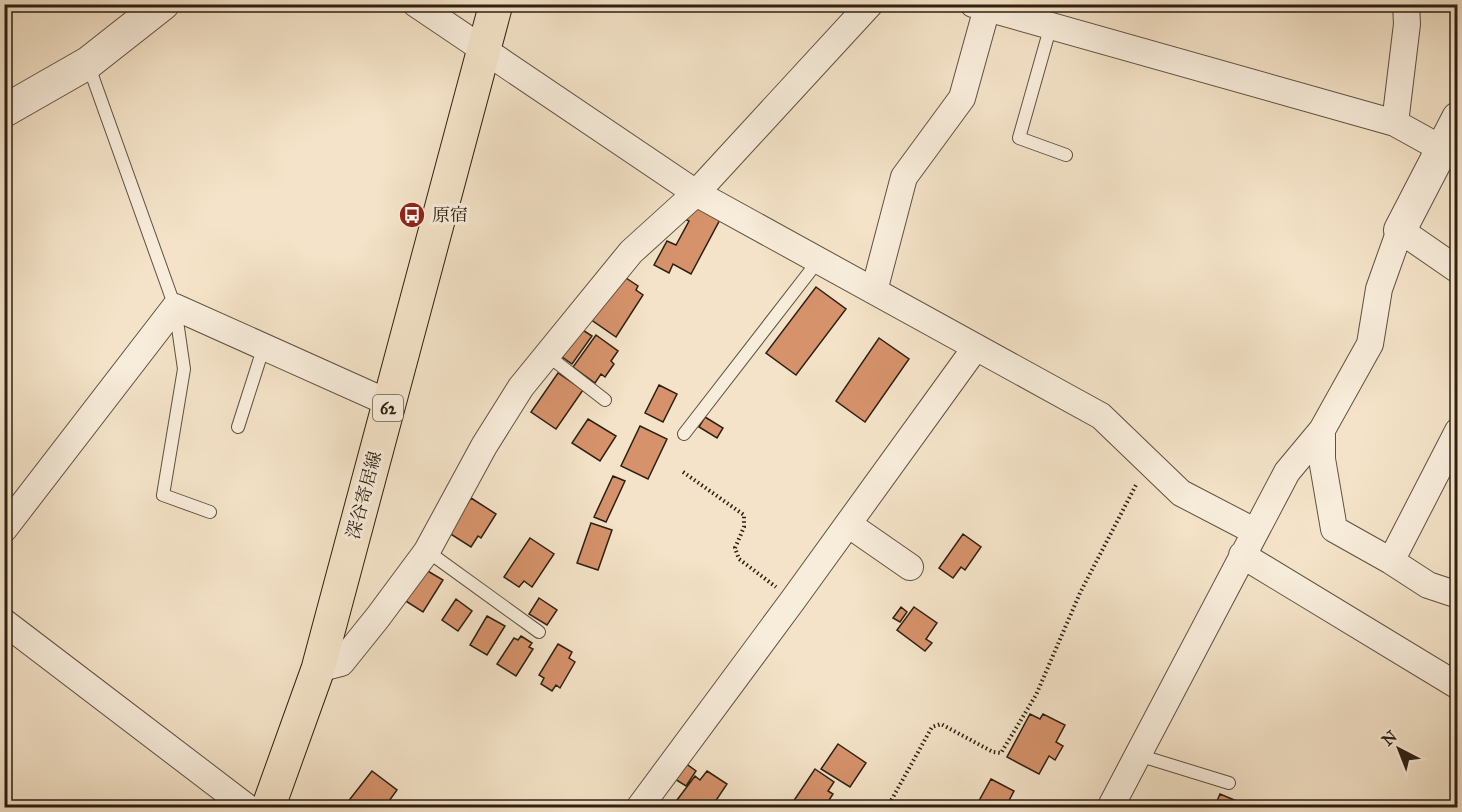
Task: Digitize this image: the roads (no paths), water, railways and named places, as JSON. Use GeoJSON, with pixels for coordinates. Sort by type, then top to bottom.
{"type":"FeatureCollection","features":[{"type":"Feature","properties":{"kind":"main road","name":"深谷寄居線"},"geometry":{"type":"LineString","coordinates":[[268,807],[318,669],[496,4]]}},
{"type":"Feature","properties":{"kind":"street"},"geometry":{"type":"LineString","coordinates":[[4,111],[88,63],[163,4]]}},
{"type":"Feature","properties":{"kind":"street"},"geometry":{"type":"LineString","coordinates":[[416,4],[696,193],[1101,416],[1181,493],[1254,531]]}},
{"type":"Feature","properties":{"kind":"street"},"geometry":{"type":"LineString","coordinates":[[318,669],[341,663],[427,551],[484,446],[521,387],[632,252],[696,193],[870,4]]}},
{"type":"Feature","properties":{"kind":"street"},"geometry":{"type":"LineString","coordinates":[[1395,123],[1407,24],[1406,4]]}},
{"type":"Feature","properties":{"kind":"street"},"geometry":{"type":"LineString","coordinates":[[874,291],[904,177],[962,98],[980,6],[1395,123],[1442,149]]}},
{"type":"Feature","properties":{"kind":"street"},"geometry":{"type":"LineString","coordinates":[[1110,807],[1287,472],[1322,430],[1370,344],[1379,289],[1400,230],[1458,117]]}},
{"type":"Feature","properties":{"kind":"street"},"geometry":{"type":"LineString","coordinates":[[1400,230],[1458,270]]}},
{"type":"Feature","properties":{"kind":"street"},"geometry":{"type":"LineString","coordinates":[[4,529],[175,307],[389,403]]}},
{"type":"Feature","properties":{"kind":"street"},"geometry":{"type":"LineString","coordinates":[[639,807],[794,600],[976,347]]}},
{"type":"Feature","properties":{"kind":"street"},"geometry":{"type":"LineString","coordinates":[[1322,430],[1322,459],[1334,529],[1428,585],[1458,595]]}},
{"type":"Feature","properties":{"kind":"street"},"geometry":{"type":"LineString","coordinates":[[1391,561],[1450,467],[1458,431]]}},
{"type":"Feature","properties":{"kind":"street"},"geometry":{"type":"LineString","coordinates":[[848,524],[910,567]]}},
{"type":"Feature","properties":{"kind":"street"},"geometry":{"type":"LineString","coordinates":[[1242,555],[1458,686]]}},
{"type":"Feature","properties":{"kind":"street"},"geometry":{"type":"LineString","coordinates":[[4,622],[248,807]]}},
{"type":"Feature","properties":{"kind":"lane"},"geometry":{"type":"LineString","coordinates":[[1052,25],[1018,138],[1066,155]]}},
{"type":"Feature","properties":{"kind":"lane"},"geometry":{"type":"LineString","coordinates":[[88,63],[175,307],[184,369],[163,495],[210,512]]}},
{"type":"Feature","properties":{"kind":"lane"},"geometry":{"type":"LineString","coordinates":[[684,434],[818,261]]}},
{"type":"Feature","properties":{"kind":"lane"},"geometry":{"type":"LineString","coordinates":[[238,427],[264,346]]}},
{"type":"Feature","properties":{"kind":"lane"},"geometry":{"type":"LineString","coordinates":[[547,355],[605,399]]}},
{"type":"Feature","properties":{"kind":"lane"},"geometry":{"type":"LineString","coordinates":[[427,551],[539,632]]}},
{"type":"Feature","properties":{"kind":"lane"},"geometry":{"type":"LineString","coordinates":[[1138,755],[1229,783]]}},
{"type":"Feature","properties":{"kind":"place","name":"原宿"},"geometry":{"type":"Point","coordinates":[412,215]}}]}
